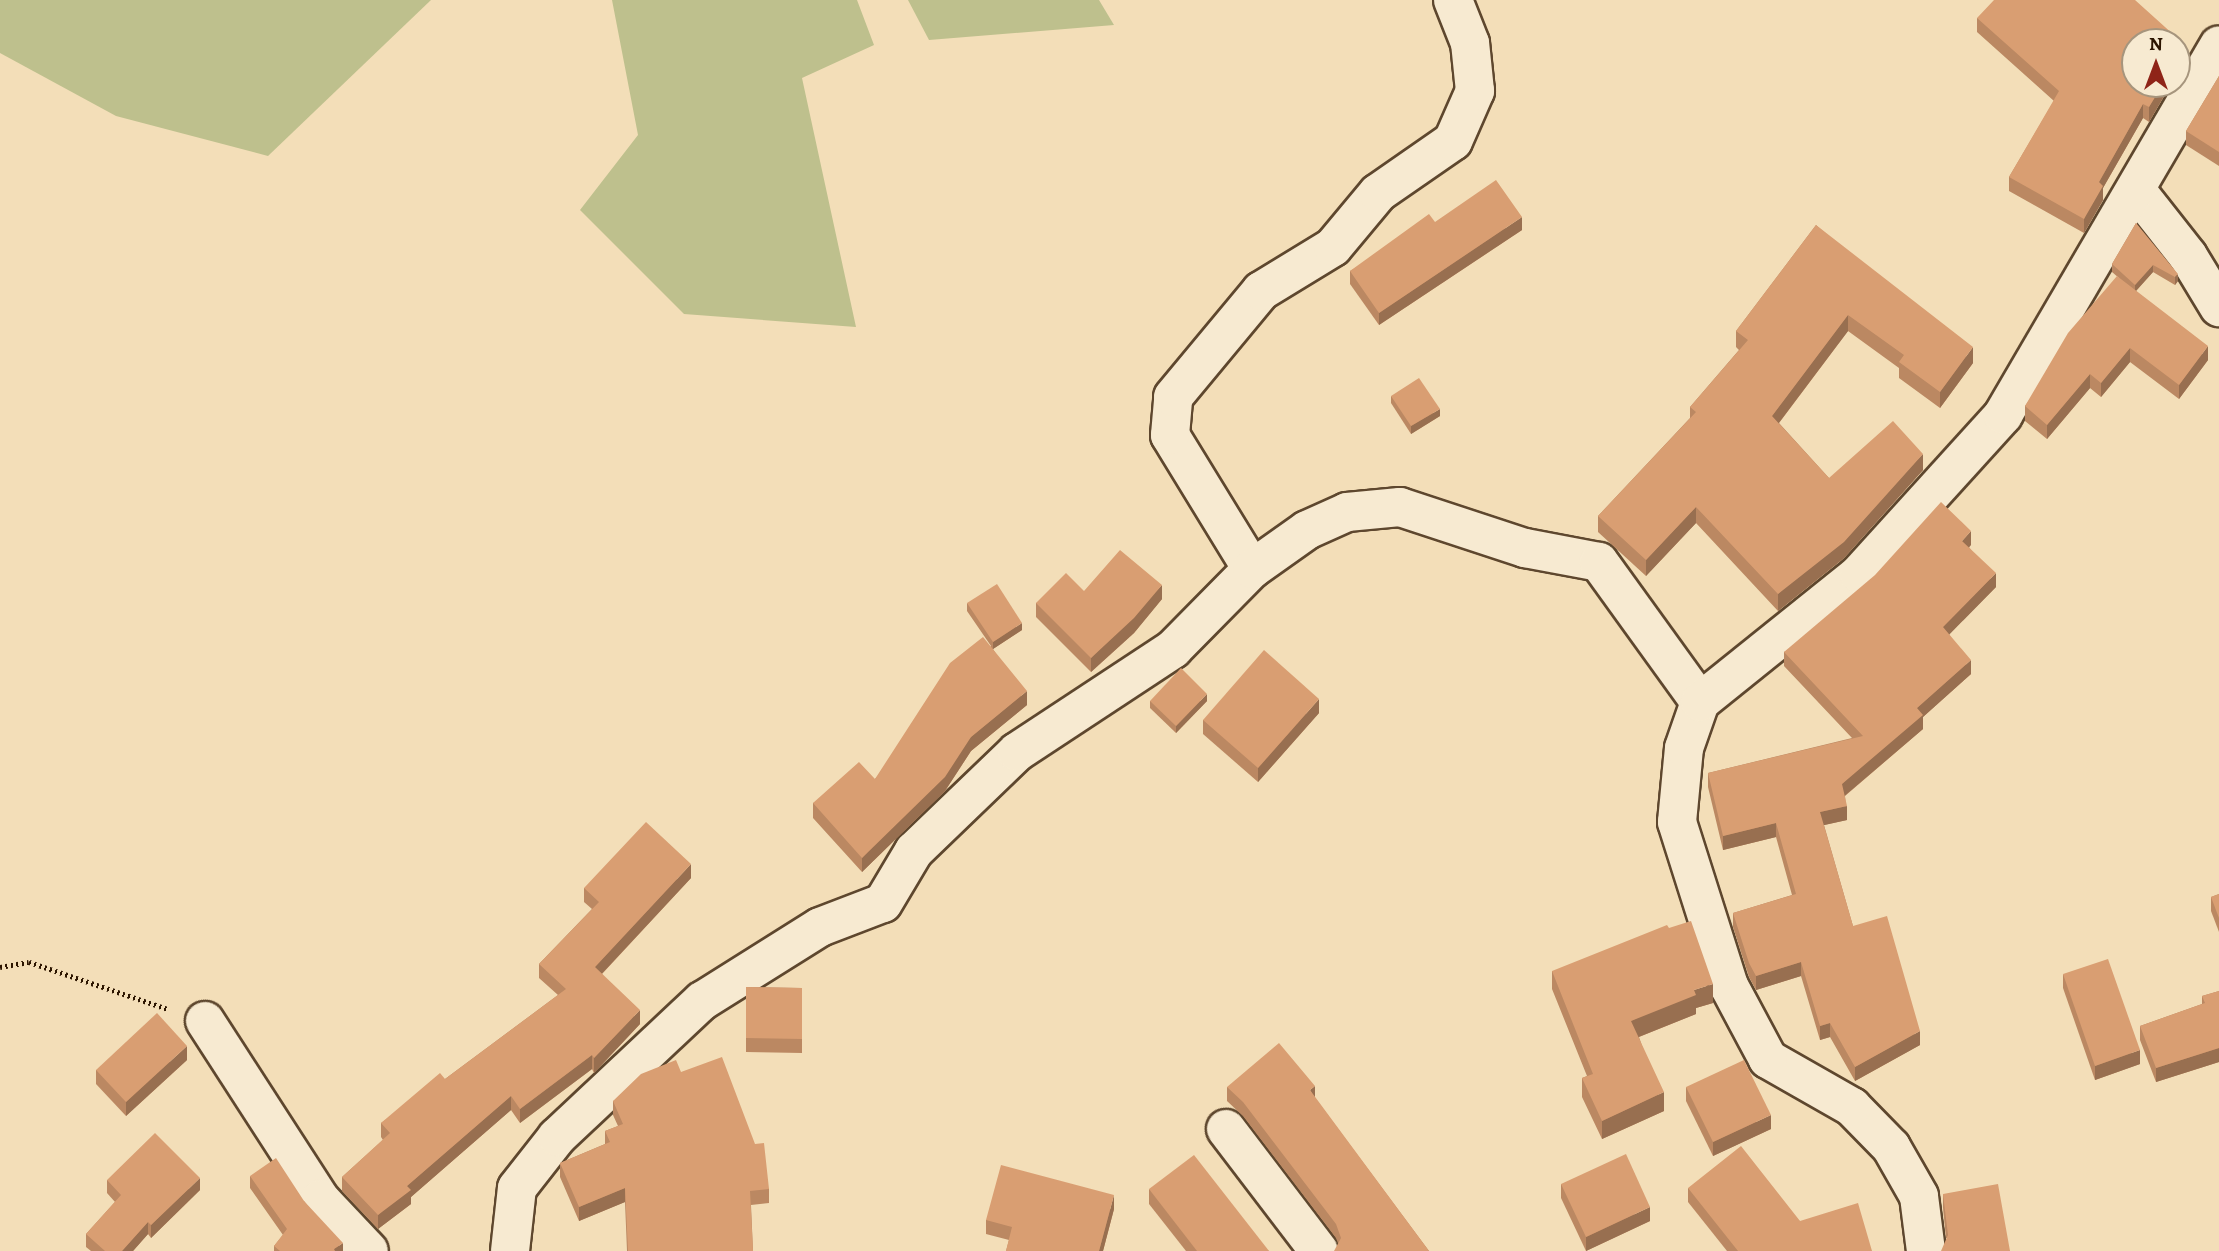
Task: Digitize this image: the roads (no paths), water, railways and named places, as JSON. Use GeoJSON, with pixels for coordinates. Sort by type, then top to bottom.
{"type":"FeatureCollection","features":[{"type":"Feature","properties":{"kind":"street"},"geometry":{"type":"LineString","coordinates":[[1252,569],[1170,435],[1173,397],[1261,291],[1332,247],[1378,193],[1453,141],[1475,91],[1470,43],[1453,0]]}},
{"type":"Feature","properties":{"kind":"street"},"geometry":{"type":"LineString","coordinates":[[1926,1251],[1919,1196],[1891,1147],[1852,1107],[1768,1059],[1729,986],[1677,822],[1684,748],[1700,702],[1860,573],[2003,415],[2219,45]]}},
{"type":"Feature","properties":{"kind":"street"},"geometry":{"type":"LineString","coordinates":[[2136,190],[2188,256],[2219,307]]}},
{"type":"Feature","properties":{"kind":"street"},"geometry":{"type":"LineString","coordinates":[[510,1251],[517,1188],[557,1137],[702,1001],[820,928],[883,904],[915,851],[1017,752],[1173,649],[1252,569],[1307,530],[1347,512],[1400,506],[1525,548],[1599,562],[1700,702]]}},
{"type":"Feature","properties":{"kind":"street"},"geometry":{"type":"LineString","coordinates":[[205,1021],[320,1199],[369,1251]]}},
{"type":"Feature","properties":{"kind":"street"},"geometry":{"type":"LineString","coordinates":[[1226,1129],[1319,1251]]}}]}
